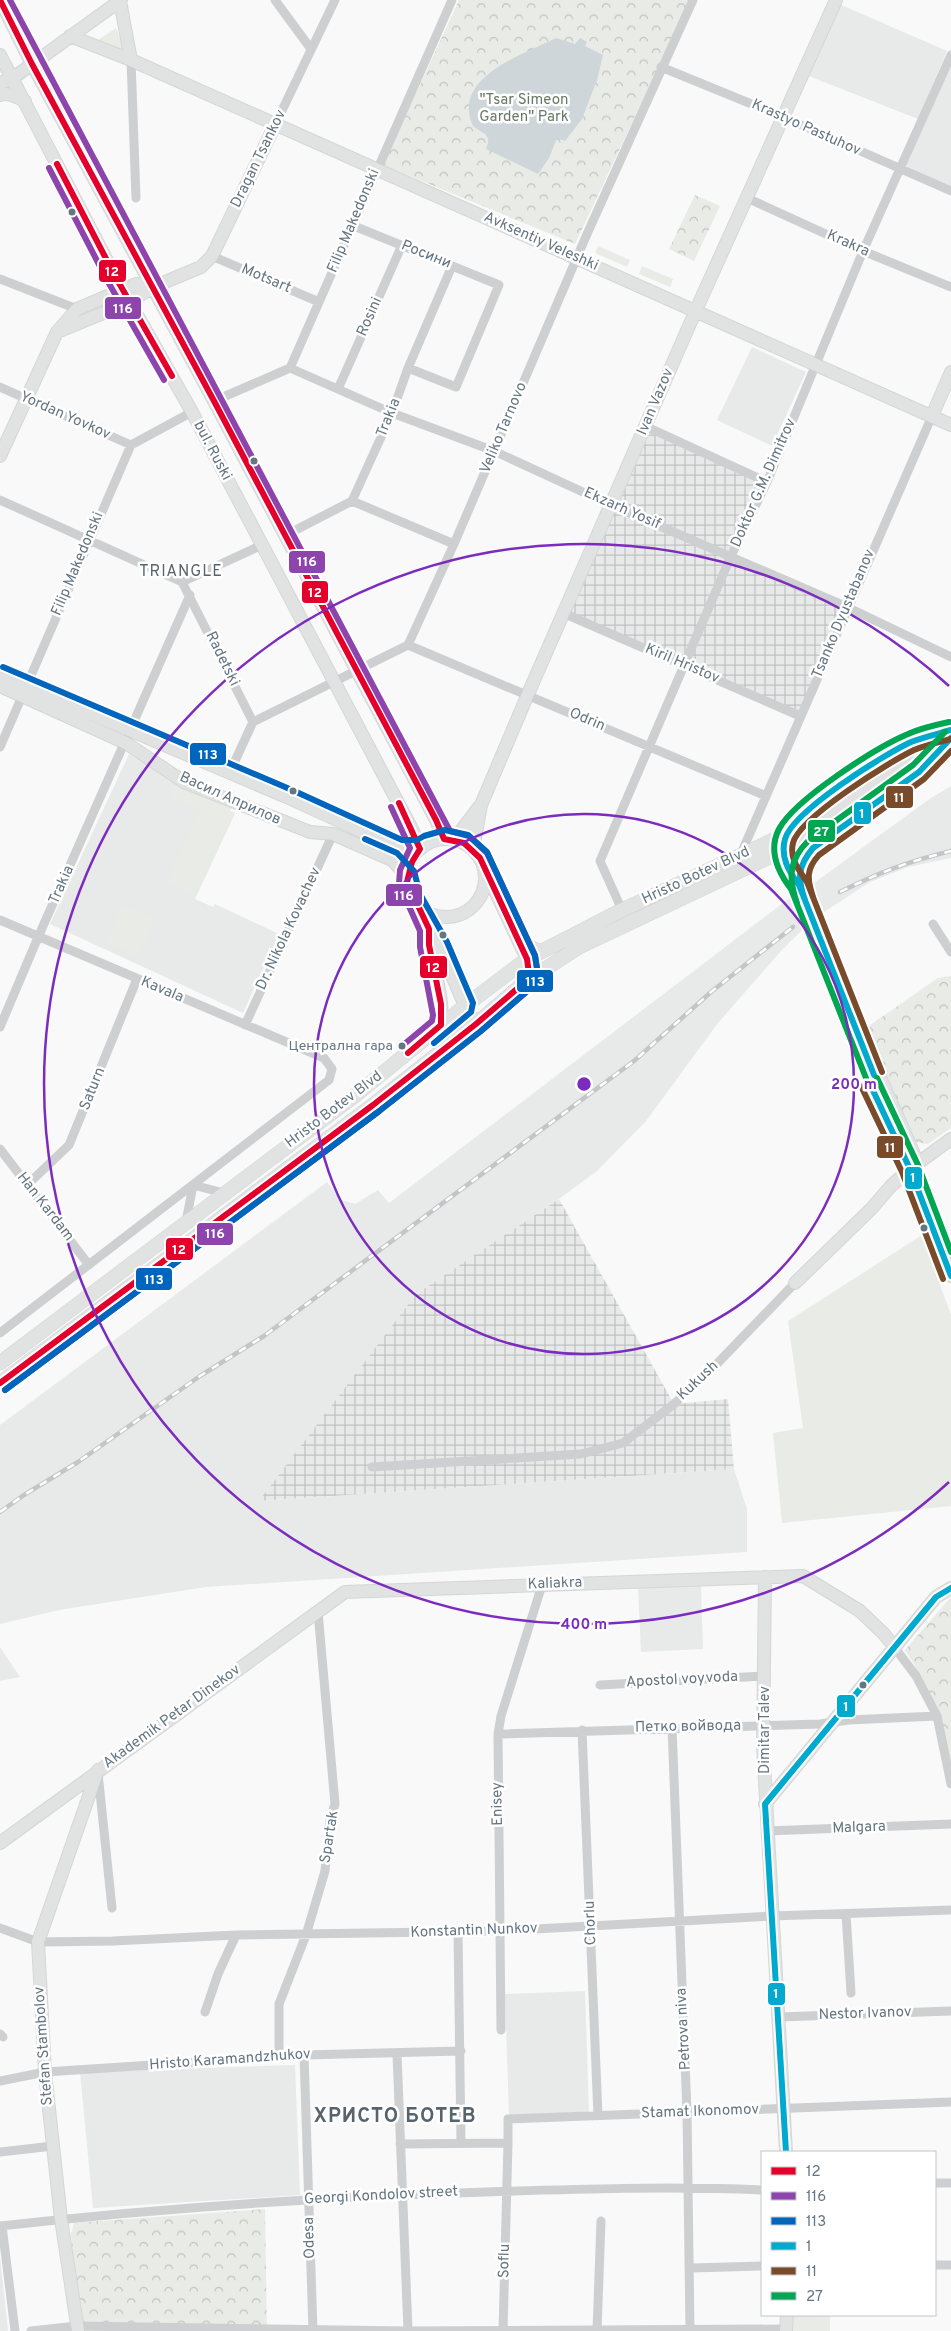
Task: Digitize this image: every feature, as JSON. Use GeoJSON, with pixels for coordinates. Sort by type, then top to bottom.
{"type":"FeatureCollection","features":[{"type":"Feature","properties":{"kind":"main road","name":"Hristo Botev Blvd"},"geometry":{"type":"LineString","coordinates":[[0,1383],[373,1105],[476,1024],[525,982],[578,947],[780,852],[817,821],[951,731]]}},
{"type":"Feature","properties":{"kind":"main road","name":"Hristo Botev Blvd"},"geometry":{"type":"LineString","coordinates":[[0,1363],[357,1094],[441,1025],[527,959],[622,910],[771,840],[817,821]]}},
{"type":"Feature","properties":{"kind":"main road"},"geometry":{"type":"LineString","coordinates":[[517,936],[531,948],[541,952]]}},
{"type":"Feature","properties":{"kind":"street","name":"bul. Ruski"},"geometry":{"type":"LineString","coordinates":[[0,0],[32,64],[286,534],[436,820],[449,839]]}},
{"type":"Feature","properties":{"kind":"street"},"geometry":{"type":"LineString","coordinates":[[0,83],[12,78],[120,0],[131,60],[136,198]]}},
{"type":"Feature","properties":{"kind":"street"},"geometry":{"type":"LineString","coordinates":[[275,0],[311,50]]}},
{"type":"Feature","properties":{"kind":"street","name":"Dragan Tsankov"},"geometry":{"type":"LineString","coordinates":[[57,332],[130,302],[154,287],[201,267],[212,256],[335,0]]}},
{"type":"Feature","properties":{"kind":"street","name":"Filip Makedonski"},"geometry":{"type":"LineString","coordinates":[[290,368],[452,0]]}},
{"type":"Feature","properties":{"kind":"street","name":"Veliko Tarnovo"},"geometry":{"type":"LineString","coordinates":[[408,644],[454,544],[661,67],[693,0]]}},
{"type":"Feature","properties":{"kind":"street","name":"Ivan Vazov"},"geometry":{"type":"LineString","coordinates":[[473,850],[481,805],[528,694],[696,310],[836,0]]}},
{"type":"Feature","properties":{"kind":"street","name":"Avksentiy Veleshki"},"geometry":{"type":"LineString","coordinates":[[70,36],[131,60],[951,425]]}},
{"type":"Feature","properties":{"kind":"street","name":"bul. Ruski"},"geometry":{"type":"LineString","coordinates":[[0,55],[123,289],[192,412],[336,682],[413,831],[420,849]]}},
{"type":"Feature","properties":{"kind":"street","name":"Doktor G.M. Dimitrov"},"geometry":{"type":"LineString","coordinates":[[622,910],[600,861],[731,556],[767,482],[863,251],[951,55]]}},
{"type":"Feature","properties":{"kind":"street","name":"Krastyo Pastuhov"},"geometry":{"type":"LineString","coordinates":[[661,67],[783,117],[951,191]]}},
{"type":"Feature","properties":{"kind":"street"},"geometry":{"type":"LineString","coordinates":[[0,95],[5,93],[25,101]]}},
{"type":"Feature","properties":{"kind":"street","name":"Krakra"},"geometry":{"type":"LineString","coordinates":[[747,198],[863,251],[951,288]]}},
{"type":"Feature","properties":{"kind":"street","name":"Росини"},"geometry":{"type":"LineString","coordinates":[[354,226],[499,285],[456,387],[408,368]]}},
{"type":"Feature","properties":{"kind":"street","name":"Rosini"},"geometry":{"type":"LineString","coordinates":[[338,389],[402,245]]}},
{"type":"Feature","properties":{"kind":"street","name":"Motsart"},"geometry":{"type":"LineString","coordinates":[[212,256],[319,302]]}},
{"type":"Feature","properties":{"kind":"street","name":"Trakia"},"geometry":{"type":"LineString","coordinates":[[352,501],[392,413],[408,368],[452,266]]}},
{"type":"Feature","properties":{"kind":"street"},"geometry":{"type":"LineString","coordinates":[[0,279],[77,310]]}},
{"type":"Feature","properties":{"kind":"street"},"geometry":{"type":"LineString","coordinates":[[0,456],[57,332],[77,310],[136,284],[154,287]]}},
{"type":"Feature","properties":{"kind":"street"},"geometry":{"type":"LineString","coordinates":[[214,401],[290,368]]}},
{"type":"Feature","properties":{"kind":"street","name":"Ekzarh Yosif"},"geometry":{"type":"LineString","coordinates":[[290,368],[392,413],[494,450],[611,504],[847,607],[951,657]]}},
{"type":"Feature","properties":{"kind":"street","name":"Tsanko Dyustabanov"},"geometry":{"type":"LineString","coordinates":[[740,856],[951,372]]}},
{"type":"Feature","properties":{"kind":"street","name":"Yordan Yovkov"},"geometry":{"type":"LineString","coordinates":[[0,387],[131,444]]}},
{"type":"Feature","properties":{"kind":"street"},"geometry":{"type":"LineString","coordinates":[[131,444],[192,412]]}},
{"type":"Feature","properties":{"kind":"street"},"geometry":{"type":"LineString","coordinates":[[645,426],[767,482]]}},
{"type":"Feature","properties":{"kind":"street","name":"Filip Makedonski"},"geometry":{"type":"LineString","coordinates":[[0,747],[131,444]]}},
{"type":"Feature","properties":{"kind":"street"},"geometry":{"type":"LineString","coordinates":[[0,500],[182,582],[190,595],[132,731]]}},
{"type":"Feature","properties":{"kind":"street"},"geometry":{"type":"LineString","coordinates":[[286,534],[352,501],[454,544]]}},
{"type":"Feature","properties":{"kind":"street"},"geometry":{"type":"LineString","coordinates":[[182,582],[262,545]]}},
{"type":"Feature","properties":{"kind":"street","name":"Radetski"},"geometry":{"type":"LineString","coordinates":[[190,595],[253,722]]}},
{"type":"Feature","properties":{"kind":"street","name":"Kiril Hristov"},"geometry":{"type":"LineString","coordinates":[[563,613],[800,716]]}},
{"type":"Feature","properties":{"kind":"street"},"geometry":{"type":"LineString","coordinates":[[229,774],[253,722],[336,682],[408,644]]}},
{"type":"Feature","properties":{"kind":"street","name":"Odrin"},"geometry":{"type":"LineString","coordinates":[[408,644],[766,796]]}},
{"type":"Feature","properties":{"kind":"street","name":"Васил Априлов"},"geometry":{"type":"LineString","coordinates":[[0,675],[24,692],[126,743],[184,782],[310,832],[333,834],[392,860],[407,876]]}},
{"type":"Feature","properties":{"kind":"street","name":"Васил Априлов"},"geometry":{"type":"LineString","coordinates":[[0,686],[24,692],[132,731],[400,848],[420,849]]}},
{"type":"Feature","properties":{"kind":"street","name":"Trakia"},"geometry":{"type":"LineString","coordinates":[[0,1028],[39,935],[132,731]]}},
{"type":"Feature","properties":{"kind":"street"},"geometry":{"type":"LineString","coordinates":[[799,885],[788,872],[784,863],[783,846],[787,832],[797,819],[838,789],[906,745],[951,731]]}},
{"type":"Feature","properties":{"kind":"street"},"geometry":{"type":"LineString","coordinates":[[951,738],[919,772],[807,854],[798,869],[797,876],[874,1075],[868,1082],[910,1169],[951,1276]]}},
{"type":"Feature","properties":{"kind":"street","name":"Ivan Vazov"},"geometry":{"type":"LineString","coordinates":[[449,839],[481,805]]}},
{"type":"Feature","properties":{"kind":"street","name":"Dr. Nikola Kovachev"},"geometry":{"type":"LineString","coordinates":[[245,1025],[333,834]]}},
{"type":"Feature","properties":{"kind":"street"},"geometry":{"type":"LineString","coordinates":[[476,1024],[465,1006],[439,945],[429,930],[408,887],[407,876],[410,863],[420,849],[428,844],[449,839],[473,850],[480,858],[527,959],[528,974],[525,982]]}},
{"type":"Feature","properties":{"kind":"street"},"geometry":{"type":"LineString","coordinates":[[417,905],[433,916],[452,917],[461,915],[476,904],[482,896],[486,878],[485,869]]}},
{"type":"Feature","properties":{"kind":"street","name":"Kavala"},"geometry":{"type":"LineString","coordinates":[[0,920],[324,1058],[332,1069],[332,1075]]}},
{"type":"Feature","properties":{"kind":"street"},"geometry":{"type":"LineString","coordinates":[[933,924],[951,952]]}},
{"type":"Feature","properties":{"kind":"street"},"geometry":{"type":"LineString","coordinates":[[429,930],[429,944],[443,1010],[441,1025]]}},
{"type":"Feature","properties":{"kind":"street","name":"Saturn"},"geometry":{"type":"LineString","coordinates":[[28,1185],[69,1145],[137,979]]}},
{"type":"Feature","properties":{"kind":"street","name":"Hristo Botev Blvd"},"geometry":{"type":"LineString","coordinates":[[0,1333],[330,1080],[332,1075]]}},
{"type":"Feature","properties":{"kind":"street","name":"Kukush"},"geometry":{"type":"LineString","coordinates":[[372,1467],[581,1454],[623,1443],[674,1404],[710,1371],[795,1283],[910,1169],[951,1139]]}},
{"type":"Feature","properties":{"kind":"street","name":"Han Kardam"},"geometry":{"type":"LineString","coordinates":[[0,1149],[89,1265]]}},
{"type":"Feature","properties":{"kind":"street"},"geometry":{"type":"LineString","coordinates":[[186,1222],[193,1185],[224,1193]]}},
{"type":"Feature","properties":{"kind":"street","name":"Kaliakra"},"geometry":{"type":"LineString","coordinates":[[345,1592],[803,1576],[860,1611],[884,1634],[894,1648]]}},
{"type":"Feature","properties":{"kind":"street","name":"Dimitar Talev"},"geometry":{"type":"LineString","coordinates":[[766,1577],[765,1676],[762,1726],[766,1831],[786,2151]]}},
{"type":"Feature","properties":{"kind":"street"},"geometry":{"type":"LineString","coordinates":[[765,1804],[951,1581]]}},
{"type":"Feature","properties":{"kind":"street","name":"Enisey"},"geometry":{"type":"LineString","coordinates":[[501,2030],[498,1734],[501,1716],[542,1585]]}},
{"type":"Feature","properties":{"kind":"street"},"geometry":{"type":"LineString","coordinates":[[936,1597],[951,1588]]}},
{"type":"Feature","properties":{"kind":"street","name":"Akademik Petar Dinekov"},"geometry":{"type":"LineString","coordinates":[[0,1843],[345,1592]]}},
{"type":"Feature","properties":{"kind":"street","name":"Spartak"},"geometry":{"type":"LineString","coordinates":[[279,2056],[279,2004],[306,1935],[325,1871],[330,1819],[335,1804],[318,1612]]}},
{"type":"Feature","properties":{"kind":"street"},"geometry":{"type":"LineString","coordinates":[[894,1648],[916,1676],[937,1716],[951,1784]]}},
{"type":"Feature","properties":{"kind":"street","name":"Apostol voyvoda"},"geometry":{"type":"LineString","coordinates":[[600,1684],[765,1676]]}},
{"type":"Feature","properties":{"kind":"street","name":"Петко войвода"},"geometry":{"type":"LineString","coordinates":[[498,1734],[672,1727],[833,1724],[849,1720],[937,1716]]}},
{"type":"Feature","properties":{"kind":"street","name":"Petrova niva"},"geometry":{"type":"LineString","coordinates":[[672,1727],[678,1922],[687,2112],[691,2268],[690,2330]]}},
{"type":"Feature","properties":{"kind":"street","name":"Chorlu"},"geometry":{"type":"LineString","coordinates":[[582,1730],[598,2116]]}},
{"type":"Feature","properties":{"kind":"street"},"geometry":{"type":"LineString","coordinates":[[98,1770],[112,1908]]}},
{"type":"Feature","properties":{"kind":"street","name":"Stefan Stambolov"},"geometry":{"type":"LineString","coordinates":[[78,2328],[61,2219],[45,2072],[38,1942],[98,1770]]}},
{"type":"Feature","properties":{"kind":"street","name":"Malgara"},"geometry":{"type":"LineString","coordinates":[[766,1831],[951,1824]]}},
{"type":"Feature","properties":{"kind":"street","name":"Konstantin Nunkov"},"geometry":{"type":"LineString","coordinates":[[0,1928],[38,1942],[236,1935],[458,1933],[591,1928],[772,1916],[951,1910]]}},
{"type":"Feature","properties":{"kind":"street"},"geometry":{"type":"LineString","coordinates":[[846,1914],[851,1993]]}},
{"type":"Feature","properties":{"kind":"street"},"geometry":{"type":"LineString","coordinates":[[458,1933],[461,2143]]}},
{"type":"Feature","properties":{"kind":"street"},"geometry":{"type":"LineString","coordinates":[[205,2012],[218,1974],[236,1935]]}},
{"type":"Feature","properties":{"kind":"street","name":"Nestor Ivanov"},"geometry":{"type":"LineString","coordinates":[[779,2017],[951,2011]]}},
{"type":"Feature","properties":{"kind":"street","name":"Hristo Karamandzhukov"},"geometry":{"type":"LineString","coordinates":[[0,2081],[45,2072],[279,2056],[461,2051]]}},
{"type":"Feature","properties":{"kind":"street"},"geometry":{"type":"LineString","coordinates":[[396,2054],[408,2331]]}},
{"type":"Feature","properties":{"kind":"street","name":"Odesa"},"geometry":{"type":"LineString","coordinates":[[304,2055],[313,2330]]}},
{"type":"Feature","properties":{"kind":"street","name":"Stamat Ikonomov"},"geometry":{"type":"LineString","coordinates":[[508,2119],[951,2102]]}},
{"type":"Feature","properties":{"kind":"street","name":"Soflu"},"geometry":{"type":"LineString","coordinates":[[503,2331],[508,2119]]}},
{"type":"Feature","properties":{"kind":"street"},"geometry":{"type":"LineString","coordinates":[[400,2144],[508,2142]]}},
{"type":"Feature","properties":{"kind":"street"},"geometry":{"type":"LineString","coordinates":[[0,2152],[53,2146]]}},
{"type":"Feature","properties":{"kind":"street"},"geometry":{"type":"LineString","coordinates":[[936,2183],[951,2183]]}},
{"type":"Feature","properties":{"kind":"street","name":"Georgi Kondolov street"},"geometry":{"type":"LineString","coordinates":[[1,2226],[61,2219],[309,2198],[688,2187],[761,2190]]}},
{"type":"Feature","properties":{"kind":"street"},"geometry":{"type":"LineString","coordinates":[[597,2330],[601,2221]]}},
{"type":"Feature","properties":{"kind":"street"},"geometry":{"type":"LineString","coordinates":[[1,2226],[15,2331]]}},
{"type":"Feature","properties":{"kind":"street"},"geometry":{"type":"LineString","coordinates":[[936,2265],[951,2265]]}},
{"type":"Feature","properties":{"kind":"street"},"geometry":{"type":"LineString","coordinates":[[691,2268],[761,2266]]}},
{"type":"Feature","properties":{"kind":"street"},"geometry":{"type":"LineString","coordinates":[[31,2331],[78,2328],[408,2331],[786,2330],[786,2316]]}},
{"type":"Feature","properties":{"kind":"shaded area"},"geometry":{"type":"Polygon","coordinates":[[[839,4],[947,51],[918,119],[806,75],[839,4]]]}},
{"type":"Feature","properties":{"kind":"shaded area"},"geometry":{"type":"Polygon","coordinates":[[[556,38],[575,44],[580,38],[587,42],[585,46],[603,55],[597,80],[582,119],[565,141],[557,138],[549,158],[538,174],[486,149],[488,140],[486,134],[473,126],[469,109],[472,94],[481,81],[494,70],[509,60],[556,38]]]}},
{"type":"Feature","properties":{"kind":"shaded area"},"geometry":{"type":"Polygon","coordinates":[[[951,63],[951,186],[906,166],[951,63]]]}},
{"type":"Feature","properties":{"kind":"shaded area"},"geometry":{"type":"Polygon","coordinates":[[[752,347],[806,372],[772,446],[717,420],[752,347]]]}},
{"type":"Feature","properties":{"kind":"shaded area"},"geometry":{"type":"Polygon","coordinates":[[[645,426],[767,482],[731,556],[847,607],[800,716],[563,613],[645,426]]]}},
{"type":"Feature","properties":{"kind":"shaded area"},"geometry":{"type":"Polygon","coordinates":[[[129,754],[178,782],[233,806],[230,811],[235,813],[195,899],[213,907],[215,904],[279,934],[243,1013],[50,924],[129,754]]]}},
{"type":"Feature","properties":{"kind":"shaded area"},"geometry":{"type":"Polygon","coordinates":[[[951,786],[951,858],[908,867],[870,882],[821,914],[810,886],[928,800],[951,786]]]}},
{"type":"Feature","properties":{"kind":"shaded area"},"geometry":{"type":"Polygon","coordinates":[[[791,897],[805,927],[781,951],[718,1023],[646,1121],[597,1171],[559,1199],[416,1294],[260,1501],[734,1469],[747,1509],[747,1552],[206,1587],[59,1610],[0,1624],[0,1425],[327,1182],[341,1200],[355,1204],[378,1190],[389,1203],[791,897]]]}},
{"type":"Feature","properties":{"kind":"shaded area"},"geometry":{"type":"Polygon","coordinates":[[[559,1199],[674,1404],[728,1399],[734,1469],[259,1501],[416,1294],[559,1199]]]}},
{"type":"Feature","properties":{"kind":"shaded area"},"geometry":{"type":"Polygon","coordinates":[[[701,1584],[703,1649],[641,1652],[638,1587],[701,1584]]]}},
{"type":"Feature","properties":{"kind":"shaded area"},"geometry":{"type":"Polygon","coordinates":[[[0,1647],[20,1677],[0,1681],[0,1647]]]}},
{"type":"Feature","properties":{"kind":"shaded area"},"geometry":{"type":"Polygon","coordinates":[[[585,1991],[589,2112],[509,2115],[505,1994],[585,1991]]]}},
{"type":"Feature","properties":{"kind":"shaded area"},"geometry":{"type":"Polygon","coordinates":[[[295,2065],[300,2195],[93,2208],[80,2072],[295,2065]]]}},
{"type":"Feature","properties":{"kind":"shaded area"},"geometry":{"type":"Polygon","coordinates":[[[0,2257],[8,2331],[0,2331],[0,2257]]]}},
{"type":"Feature","properties":{"kind":"green space","name":"\"Tsar Simeon Garden\" Park"},"geometry":{"type":"Polygon","coordinates":[[[459,0],[690,0],[575,244],[383,165],[459,0]]]}},
{"type":"Feature","properties":{"kind":"green space"},"geometry":{"type":"Polygon","coordinates":[[[116,28],[125,52],[95,42],[116,28]]]}},
{"type":"Feature","properties":{"kind":"green space"},"geometry":{"type":"Polygon","coordinates":[[[695,195],[720,206],[694,261],[669,249],[695,195]]]}},
{"type":"Feature","properties":{"kind":"green space"},"geometry":{"type":"Polygon","coordinates":[[[598,246],[630,260],[627,267],[595,253],[598,246]]]}},
{"type":"Feature","properties":{"kind":"green space"},"geometry":{"type":"Polygon","coordinates":[[[642,266],[673,279],[670,287],[639,274],[642,266]]]}},
{"type":"Feature","properties":{"kind":"green space"},"geometry":{"type":"Polygon","coordinates":[[[178,782],[233,806],[230,811],[235,813],[196,896],[166,884],[201,810],[171,796],[178,782]]]}},
{"type":"Feature","properties":{"kind":"green space"},"geometry":{"type":"Polygon","coordinates":[[[123,905],[156,920],[138,957],[106,942],[123,905]]]}},
{"type":"Feature","properties":{"kind":"green space"},"geometry":{"type":"Polygon","coordinates":[[[951,976],[951,1128],[928,1144],[912,1142],[866,1028],[938,978],[951,976]]]}},
{"type":"Feature","properties":{"kind":"green space"},"geometry":{"type":"Polygon","coordinates":[[[922,1235],[951,1315],[951,1506],[782,1523],[773,1433],[803,1428],[788,1321],[922,1235]]]}},
{"type":"Feature","properties":{"kind":"green space"},"geometry":{"type":"Polygon","coordinates":[[[951,1597],[951,1765],[933,1705],[921,1677],[905,1650],[951,1597]]]}},
{"type":"Feature","properties":{"kind":"green space"},"geometry":{"type":"Polygon","coordinates":[[[265,2209],[267,2331],[81,2331],[71,2234],[74,2223],[265,2209]]]}},
{"type":"Feature","properties":{"kind":"green space"},"geometry":{"type":"Polygon","coordinates":[[[792,2316],[830,2316],[830,2331],[792,2331],[792,2316]]]}},
{"type":"Feature","properties":{"kind":"railway"},"geometry":{"type":"LineString","coordinates":[[840,892],[894,868],[951,851]]}},
{"type":"Feature","properties":{"kind":"railway"},"geometry":{"type":"LineString","coordinates":[[0,1512],[78,1462],[200,1376],[264,1336],[634,1061],[711,992],[793,927]]}},
{"type":"Feature","properties":{"kind":"transit line","name":"12"},"geometry":{"type":"LineString","coordinates":[[0,0],[32,64],[214,401],[436,820],[444,839],[464,843],[480,858],[527,959],[529,974],[525,982],[476,1024],[373,1105],[0,1383]]}},
{"type":"Feature","properties":{"kind":"transit line","name":"116"},"geometry":{"type":"LineString","coordinates":[[5,1390],[378,1112],[481,1031],[532,987],[538,975],[535,955],[487,853],[469,836],[450,831],[10,0]]}},
{"type":"Feature","properties":{"kind":"transit line","name":"12"},"geometry":{"type":"LineString","coordinates":[[57,164],[115,276],[172,376]]}},
{"type":"Feature","properties":{"kind":"transit line","name":"116"},"geometry":{"type":"LineString","coordinates":[[49,168],[107,280],[164,380]]}},
{"type":"Feature","properties":{"kind":"transit line","name":"113"},"geometry":{"type":"LineString","coordinates":[[3,667],[292,790],[402,840],[417,840],[445,830],[468,835],[487,852],[535,956],[538,975],[532,987],[481,1031],[378,1112],[5,1390]]}},
{"type":"Feature","properties":{"kind":"transit line","name":"27"},"geometry":{"type":"LineString","coordinates":[[866,1078],[791,889],[779,868],[774,845],[779,829],[788,817],[802,803],[838,775],[877,750],[908,734],[923,728],[949,722]]}},
{"type":"Feature","properties":{"kind":"transit line","name":"1"},"geometry":{"type":"LineString","coordinates":[[874,1075],[799,885],[786,864],[784,852],[785,839],[792,827],[804,814],[821,799],[861,771],[911,742],[951,730]]}},
{"type":"Feature","properties":{"kind":"transit line","name":"27"},"geometry":{"type":"LineString","coordinates":[[797,903],[792,885],[792,870],[797,855],[808,841],[913,765],[945,732]]}},
{"type":"Feature","properties":{"kind":"transit line","name":"1"},"geometry":{"type":"LineString","coordinates":[[805,900],[800,872],[804,861],[813,848],[919,772],[951,738]]}},
{"type":"Feature","properties":{"kind":"transit line","name":"11"},"geometry":{"type":"LineString","coordinates":[[882,1072],[807,882],[798,869],[792,854],[793,843],[799,832],[811,820],[866,778],[914,750],[951,739]]}},
{"type":"Feature","properties":{"kind":"transit line","name":"11"},"geometry":{"type":"LineString","coordinates":[[813,897],[809,875],[812,865],[819,855],[924,779],[951,751]]}},
{"type":"Feature","properties":{"kind":"transit line","name":"12"},"geometry":{"type":"LineString","coordinates":[[399,803],[420,849],[412,862],[407,882],[429,929],[429,945],[441,1004],[441,1025],[408,1053]]}},
{"type":"Feature","properties":{"kind":"transit line","name":"116"},"geometry":{"type":"LineString","coordinates":[[391,807],[410,848],[400,870],[399,884],[420,931],[420,947],[433,1015],[432,1021],[402,1046]]}},
{"type":"Feature","properties":{"kind":"transit line","name":"113"},"geometry":{"type":"LineString","coordinates":[[365,839],[397,853],[414,871],[420,894],[447,942],[473,1003],[471,1012],[434,1043]]}},
{"type":"Feature","properties":{"kind":"transit line","name":"27"},"geometry":{"type":"LineString","coordinates":[[877,1078],[918,1165],[951,1252]]}},
{"type":"Feature","properties":{"kind":"transit line","name":"1"},"geometry":{"type":"LineString","coordinates":[[869,1082],[910,1169],[951,1276]]}},
{"type":"Feature","properties":{"kind":"transit line","name":"11"},"geometry":{"type":"LineString","coordinates":[[861,1086],[902,1172],[943,1279]]}},
{"type":"Feature","properties":{"kind":"transit line","name":"1"},"geometry":{"type":"LineString","coordinates":[[786,2151],[765,1804],[936,1597],[951,1588]]}},
{"type":"Feature","properties":{"kind":"place","name":"Централна гара"},"geometry":{"type":"Point","coordinates":[402,1046]}},
{"type":"Feature","properties":{"kind":"district","name":"TRIANGLE"},"geometry":{"type":"Point","coordinates":[181,572]}},
{"type":"Feature","properties":{"kind":"district","name":"ХРИСТО БОТЕВ"},"geometry":{"type":"Point","coordinates":[395,2117]}}]}
